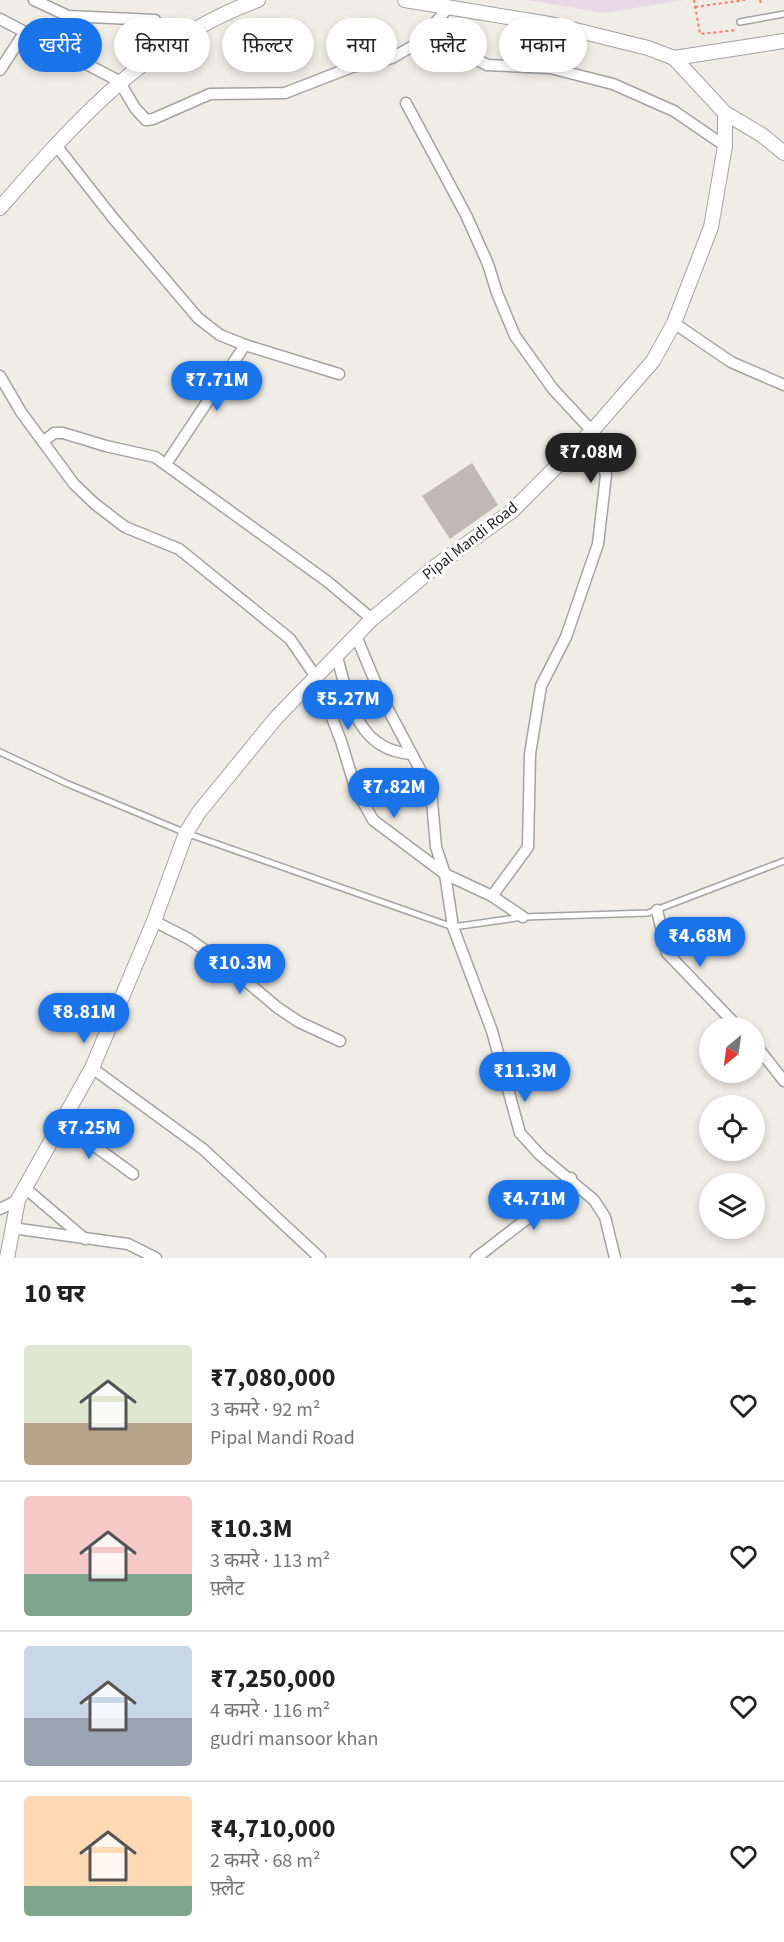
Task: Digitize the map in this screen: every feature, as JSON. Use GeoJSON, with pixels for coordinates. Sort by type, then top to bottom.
{"type":"FeatureCollection","features":[{"type":"Feature","properties":{"kind":"street"},"geometry":{"type":"LineString","coordinates":[[34,0],[68,16],[114,18]]}},
{"type":"Feature","properties":{"kind":"street"},"geometry":{"type":"LineString","coordinates":[[0,208],[55,144],[119,81],[183,37],[220,16],[258,0]]}},
{"type":"Feature","properties":{"kind":"street"},"geometry":{"type":"LineString","coordinates":[[405,0],[555,25],[648,48],[674,58],[724,113],[762,135],[784,153]]}},
{"type":"Feature","properties":{"kind":"street"},"geometry":{"type":"LineString","coordinates":[[440,18],[449,8]]}},
{"type":"Feature","properties":{"kind":"street"},"geometry":{"type":"LineString","coordinates":[[0,19],[18,30]]}},
{"type":"Feature","properties":{"kind":"street"},"geometry":{"type":"LineString","coordinates":[[674,58],[784,41]]}},
{"type":"Feature","properties":{"kind":"street"},"geometry":{"type":"LineString","coordinates":[[0,70],[18,42]]}},
{"type":"Feature","properties":{"kind":"street"},"geometry":{"type":"LineString","coordinates":[[101,72],[119,81],[142,116],[153,119],[210,94],[285,93],[352,68],[392,58],[409,49]]}},
{"type":"Feature","properties":{"kind":"street"},"geometry":{"type":"LineString","coordinates":[[487,65],[550,68],[613,84],[674,111],[725,146]]}},
{"type":"Feature","properties":{"kind":"street"},"geometry":{"type":"LineString","coordinates":[[406,104],[466,215],[488,264],[515,336],[553,389],[592,431],[606,476],[598,544],[566,636],[541,686],[530,754],[528,847],[492,896]]}},
{"type":"Feature","properties":{"kind":"street","name":"Pipal Mandi Road"},"geometry":{"type":"LineString","coordinates":[[8,1258],[12,1228],[21,1194],[92,1068],[154,921],[186,833],[199,812],[276,718],[372,619],[436,566],[512,511],[592,431],[653,361],[674,323],[711,227],[725,146],[724,113]]}},
{"type":"Feature","properties":{"kind":"street"},"geometry":{"type":"LineString","coordinates":[[55,144],[112,218],[198,318],[220,335],[244,345],[339,374]]}},
{"type":"Feature","properties":{"kind":"street"},"geometry":{"type":"LineString","coordinates":[[674,323],[731,362],[784,384]]}},
{"type":"Feature","properties":{"kind":"street"},"geometry":{"type":"LineString","coordinates":[[166,464],[244,345]]}},
{"type":"Feature","properties":{"kind":"street"},"geometry":{"type":"LineString","coordinates":[[0,376],[21,412],[74,484],[102,510],[125,527],[179,549],[291,639],[316,677],[363,806],[384,830],[445,874],[492,896],[523,917]]}},
{"type":"Feature","properties":{"kind":"street"},"geometry":{"type":"LineString","coordinates":[[43,442],[54,433],[63,433],[106,446],[148,454],[166,464],[328,582],[372,619]]}},
{"type":"Feature","properties":{"kind":"street"},"geometry":{"type":"LineString","coordinates":[[356,636],[382,698],[431,790],[436,847],[445,874],[453,927],[492,1031],[520,1134],[540,1155],[571,1178],[594,1200],[605,1217],[615,1258]]}},
{"type":"Feature","properties":{"kind":"street"},"geometry":{"type":"LineString","coordinates":[[337,657],[351,708],[360,724],[386,748],[411,754]]}},
{"type":"Feature","properties":{"kind":"street"},"geometry":{"type":"LineString","coordinates":[[657,910],[667,953],[728,1017]]}},
{"type":"Feature","properties":{"kind":"street"},"geometry":{"type":"LineString","coordinates":[[154,921],[221,961],[278,1008],[299,1022],[340,1041]]}},
{"type":"Feature","properties":{"kind":"street"},"geometry":{"type":"LineString","coordinates":[[765,1057],[784,1081]]}},
{"type":"Feature","properties":{"kind":"street"},"geometry":{"type":"LineString","coordinates":[[92,1068],[203,1149],[320,1258]]}},
{"type":"Feature","properties":{"kind":"street"},"geometry":{"type":"LineString","coordinates":[[63,1123],[133,1174]]}},
{"type":"Feature","properties":{"kind":"street"},"geometry":{"type":"LineString","coordinates":[[476,1258],[537,1211],[571,1178]]}},
{"type":"Feature","properties":{"kind":"street"},"geometry":{"type":"LineString","coordinates":[[0,1209],[21,1194],[85,1239]]}},
{"type":"Feature","properties":{"kind":"street"},"geometry":{"type":"LineString","coordinates":[[12,1228],[128,1244],[156,1258]]}},
{"type":"Feature","properties":{"kind":"lane"},"geometry":{"type":"LineString","coordinates":[[740,22],[784,14]]}},
{"type":"Feature","properties":{"kind":"lane"},"geometry":{"type":"LineString","coordinates":[[0,752],[68,784],[186,833],[453,927],[523,917],[621,915],[657,910],[784,861]]}},
{"type":"Feature","properties":{"kind":"path"},"geometry":{"type":"LineString","coordinates":[[694,0],[700,34],[743,29]]}},
{"type":"Feature","properties":{"kind":"path"},"geometry":{"type":"LineString","coordinates":[[695,7],[745,0]]}},
{"type":"Feature","properties":{"kind":"shaded area"},"geometry":{"type":"Polygon","coordinates":[[[528,0],[684,0],[604,13],[528,0]]]}},
{"type":"Feature","properties":{"kind":"building"},"geometry":{"type":"Polygon","coordinates":[[[472,463],[498,505],[450,539],[422,496],[472,463]]]}}]}
